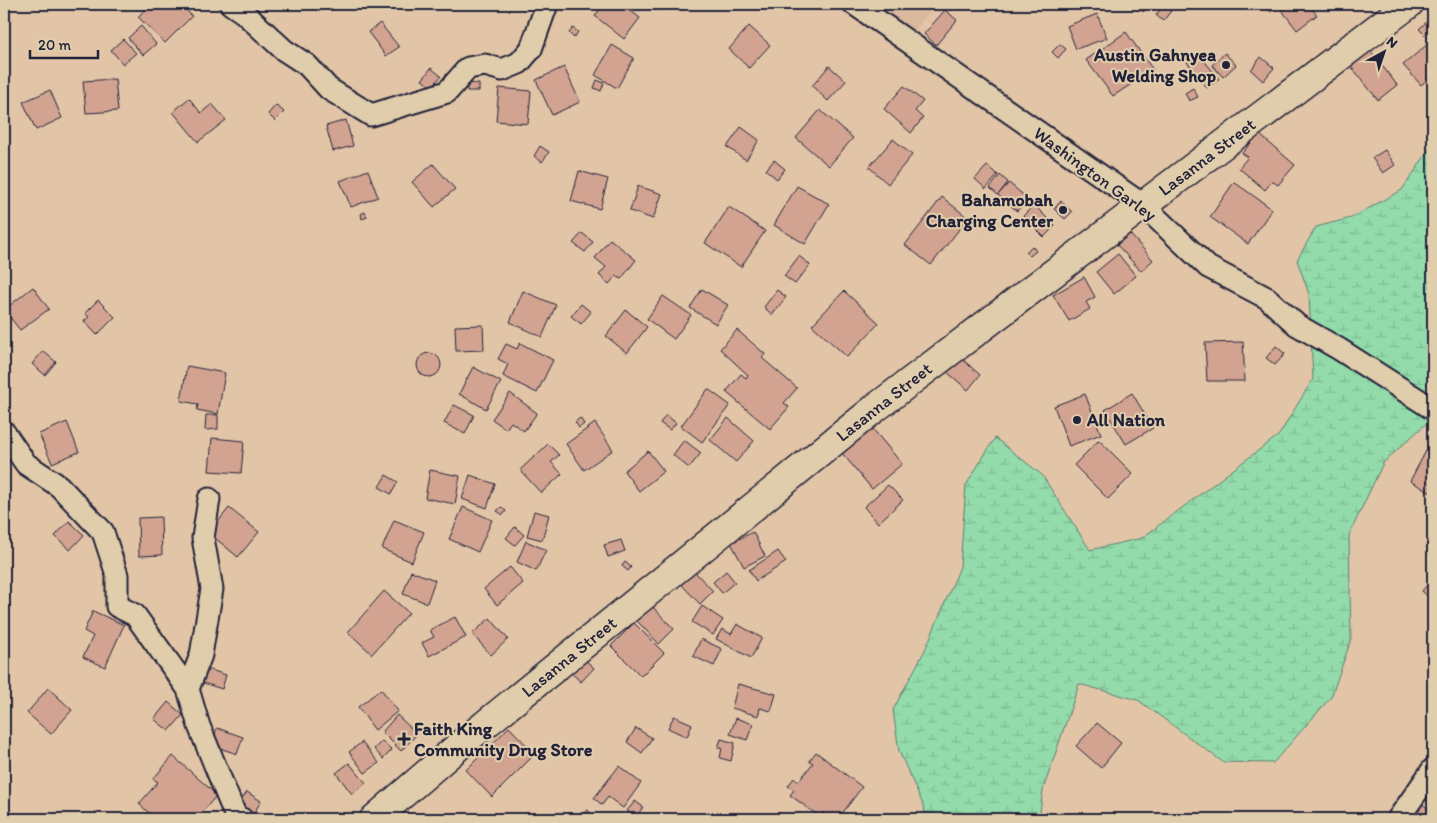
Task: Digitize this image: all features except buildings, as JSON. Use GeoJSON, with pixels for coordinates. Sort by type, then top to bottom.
{"type":"FeatureCollection","features":[{"type":"Feature","properties":{"kind":"street"},"geometry":{"type":"LineString","coordinates":[[231,4],[244,13],[284,50],[307,65],[329,89],[371,115],[447,92],[468,68],[485,65],[502,70],[519,62],[531,49],[547,4]]}},
{"type":"Feature","properties":{"kind":"street","name":"Washington Garley"},"geometry":{"type":"LineString","coordinates":[[854,4],[1143,205],[1208,267],[1267,298],[1297,325],[1340,349],[1433,409]]}},
{"type":"Feature","properties":{"kind":"street","name":"Lasanna Street"},"geometry":{"type":"LineString","coordinates":[[374,819],[461,744],[874,409],[1410,4]]}},
{"type":"Feature","properties":{"kind":"street"},"geometry":{"type":"LineString","coordinates":[[4,432],[26,464],[59,486],[103,532],[117,575],[117,606],[135,615],[188,689],[199,726],[236,816],[242,819]]}},
{"type":"Feature","properties":{"kind":"street"},"geometry":{"type":"LineString","coordinates":[[188,689],[201,655],[212,589],[203,538],[209,499]]}},
{"type":"Feature","properties":{"kind":"street"},"geometry":{"type":"LineString","coordinates":[[1398,819],[1433,769]]}},
{"type":"Feature","properties":{"kind":"shaded area"},"geometry":{"type":"Polygon","coordinates":[[[869,4],[936,4],[911,35],[869,4]]]}},
{"type":"Feature","properties":{"kind":"green space"},"geometry":{"type":"Polygon","coordinates":[[[1433,144],[1433,417],[1383,463],[1349,535],[1351,640],[1331,697],[1273,763],[1223,762],[1138,700],[1079,684],[1043,790],[1039,819],[927,819],[923,805],[899,751],[893,710],[925,650],[960,567],[966,485],[995,438],[1042,475],[1090,550],[1142,538],[1279,435],[1313,379],[1309,294],[1297,260],[1316,227],[1351,218],[1402,190],[1433,144]]]}},
{"type":"Feature","properties":{"kind":"place","name":"Austin Gahnyea Welding Shop"},"geometry":{"type":"Point","coordinates":[1226,65]}},
{"type":"Feature","properties":{"kind":"place","name":"Bahamobah Charging Center"},"geometry":{"type":"Point","coordinates":[1063,210]}},
{"type":"Feature","properties":{"kind":"place","name":"All Nation"},"geometry":{"type":"Point","coordinates":[1077,420]}},
{"type":"Feature","properties":{"kind":"place","name":"Faith King Community Drug Store"},"geometry":{"type":"Point","coordinates":[404,739]}}]}
